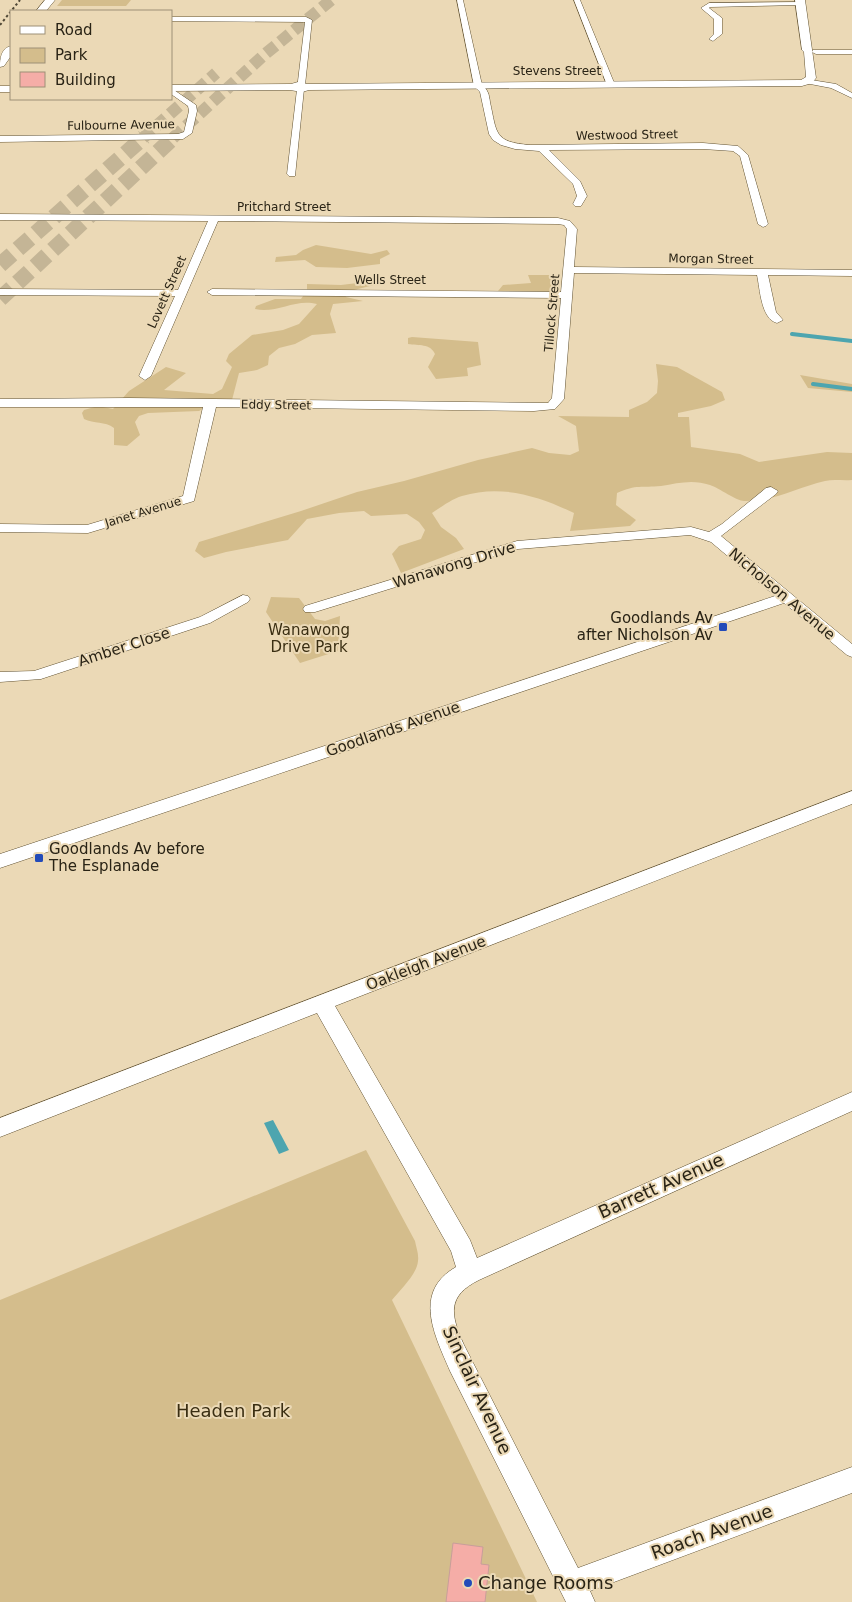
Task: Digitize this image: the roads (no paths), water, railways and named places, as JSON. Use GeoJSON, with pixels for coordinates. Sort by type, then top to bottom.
{"type":"FeatureCollection","features":[{"type":"Feature","properties":{"kind":"street"},"geometry":{"type":"LineString","coordinates":[[42,10],[50,0]]}},
{"type":"Feature","properties":{"kind":"street"},"geometry":{"type":"LineString","coordinates":[[460,0],[478,86]]}},
{"type":"Feature","properties":{"kind":"street"},"geometry":{"type":"LineString","coordinates":[[577,0],[611,85]]}},
{"type":"Feature","properties":{"kind":"street"},"geometry":{"type":"LineString","coordinates":[[713,39],[718,34],[718,18],[704,8],[709,5],[800,2],[811,52],[811,78],[808,81],[833,86],[852,96]]}},
{"type":"Feature","properties":{"kind":"street"},"geometry":{"type":"LineString","coordinates":[[172,19],[306,19],[308,22],[292,174]]}},
{"type":"Feature","properties":{"kind":"street"},"geometry":{"type":"LineString","coordinates":[[0,64],[10,50]]}},
{"type":"Feature","properties":{"kind":"street"},"geometry":{"type":"LineString","coordinates":[[811,52],[852,52]]}},
{"type":"Feature","properties":{"kind":"street","name":"Stevens Street"},"geometry":{"type":"LineString","coordinates":[[172,89],[792,83],[808,81]]}},
{"type":"Feature","properties":{"kind":"street","name":"Westwood Street"},"geometry":{"type":"LineString","coordinates":[[478,86],[484,91],[495,138],[515,146],[541,148],[703,146],[735,148],[744,155],[763,224]]}},
{"type":"Feature","properties":{"kind":"street","name":"Fulbourne Avenue"},"geometry":{"type":"LineString","coordinates":[[0,139],[180,137],[188,133],[193,111],[192,105],[172,90]]}},
{"type":"Feature","properties":{"kind":"street"},"geometry":{"type":"LineString","coordinates":[[541,148],[577,183],[582,196],[578,204]]}},
{"type":"Feature","properties":{"kind":"street","name":"Pritchard Street"},"geometry":{"type":"LineString","coordinates":[[0,217],[558,221],[567,223]]}},
{"type":"Feature","properties":{"kind":"street","name":"Lovett Street"},"geometry":{"type":"LineString","coordinates":[[145,376],[214,219]]}},
{"type":"Feature","properties":{"kind":"street","name":"Tillock Street"},"geometry":{"type":"LineString","coordinates":[[551,406],[558,399],[568,295],[572,229],[567,223]]}},
{"type":"Feature","properties":{"kind":"street","name":"Morgan Street"},"geometry":{"type":"LineString","coordinates":[[570,270],[852,273]]}},
{"type":"Feature","properties":{"kind":"street"},"geometry":{"type":"LineString","coordinates":[[762,272],[770,313],[777,320]]}},
{"type":"Feature","properties":{"kind":"street"},"geometry":{"type":"LineString","coordinates":[[0,292],[181,294]]}},
{"type":"Feature","properties":{"kind":"street","name":"Wells Street"},"geometry":{"type":"LineString","coordinates":[[212,292],[568,295]]}},
{"type":"Feature","properties":{"kind":"street","name":"Eddy Street"},"geometry":{"type":"LineString","coordinates":[[0,403],[551,406]]}},
{"type":"Feature","properties":{"kind":"street","name":"Janet Avenue"},"geometry":{"type":"LineString","coordinates":[[0,528],[88,529],[190,498],[210,404]]}},
{"type":"Feature","properties":{"kind":"street","name":"Nicholson Avenue"},"geometry":{"type":"LineString","coordinates":[[712,536],[727,527],[771,491]]}},
{"type":"Feature","properties":{"kind":"street","name":"Nicholson Avenue"},"geometry":{"type":"LineString","coordinates":[[691,531],[712,536],[852,652]]}},
{"type":"Feature","properties":{"kind":"street","name":"Wanawong Drive"},"geometry":{"type":"LineString","coordinates":[[310,609],[517,544],[691,531]]}},
{"type":"Feature","properties":{"kind":"street","name":"Goodlands Avenue"},"geometry":{"type":"LineString","coordinates":[[0,861],[786,598]]}},
{"type":"Feature","properties":{"kind":"street","name":"Amber Close"},"geometry":{"type":"LineString","coordinates":[[0,677],[35,676],[205,620],[244,599]]}},
{"type":"Feature","properties":{"kind":"street","name":"Oakleigh Avenue"},"geometry":{"type":"LineString","coordinates":[[0,1128],[852,796]]}},
{"type":"Feature","properties":{"kind":"street"},"geometry":{"type":"LineString","coordinates":[[322,1003],[400,1135],[462,1248],[471,1272]]}},
{"type":"Feature","properties":{"kind":"street","name":"Barrett Avenue"},"geometry":{"type":"LineString","coordinates":[[471,1272],[852,1101]]}},
{"type":"Feature","properties":{"kind":"street","name":"Sinclair Avenue"},"geometry":{"type":"LineString","coordinates":[[471,1272],[453,1282],[446,1292],[442,1309],[444,1325],[460,1362],[577,1593]]}},
{"type":"Feature","properties":{"kind":"street","name":"Roach Avenue"},"geometry":{"type":"LineString","coordinates":[[577,1593],[852,1480]]}},
{"type":"Feature","properties":{"kind":"water"},"geometry":{"type":"Polygon","coordinates":[[[273,1120],[289,1150],[279,1154],[264,1123],[273,1120]]]}},
{"type":"Feature","properties":{"kind":"waterway"},"geometry":{"type":"LineString","coordinates":[[792,334],[852,341]]}},
{"type":"Feature","properties":{"kind":"waterway"},"geometry":{"type":"LineString","coordinates":[[813,384],[852,389]]}},
{"type":"Feature","properties":{"kind":"tunnel"},"geometry":{"type":"LineString","coordinates":[[173,138],[264,55],[331,0]]}},
{"type":"Feature","properties":{"kind":"tunnel"},"geometry":{"type":"LineString","coordinates":[[143,138],[216,73]]}},
{"type":"Feature","properties":{"kind":"tunnel"},"geometry":{"type":"LineString","coordinates":[[0,265],[144,137]]}},
{"type":"Feature","properties":{"kind":"tunnel"},"geometry":{"type":"LineString","coordinates":[[0,299],[174,137]]}},
{"type":"Feature","properties":{"kind":"railway"},"geometry":{"type":"LineString","coordinates":[[12,10],[20,0]]}},
{"type":"Feature","properties":{"kind":"railway"},"geometry":{"type":"LineString","coordinates":[[0,25],[10,12]]}},
{"type":"Feature","properties":{"kind":"place","name":"Goodlands Av after Nicholson Av"},"geometry":{"type":"Point","coordinates":[723,627]}},
{"type":"Feature","properties":{"kind":"place","name":"Goodlands Av before The Esplanade"},"geometry":{"type":"Point","coordinates":[39,858]}},
{"type":"Feature","properties":{"kind":"place","name":"Change Rooms"},"geometry":{"type":"Point","coordinates":[468,1583]}},
{"type":"Feature","properties":{"kind":"park label","name":"Wanawong Drive Park"},"geometry":{"type":"Point","coordinates":[309,638]}},
{"type":"Feature","properties":{"kind":"park label","name":"Headen Park"},"geometry":{"type":"Point","coordinates":[233,1411]}}]}
